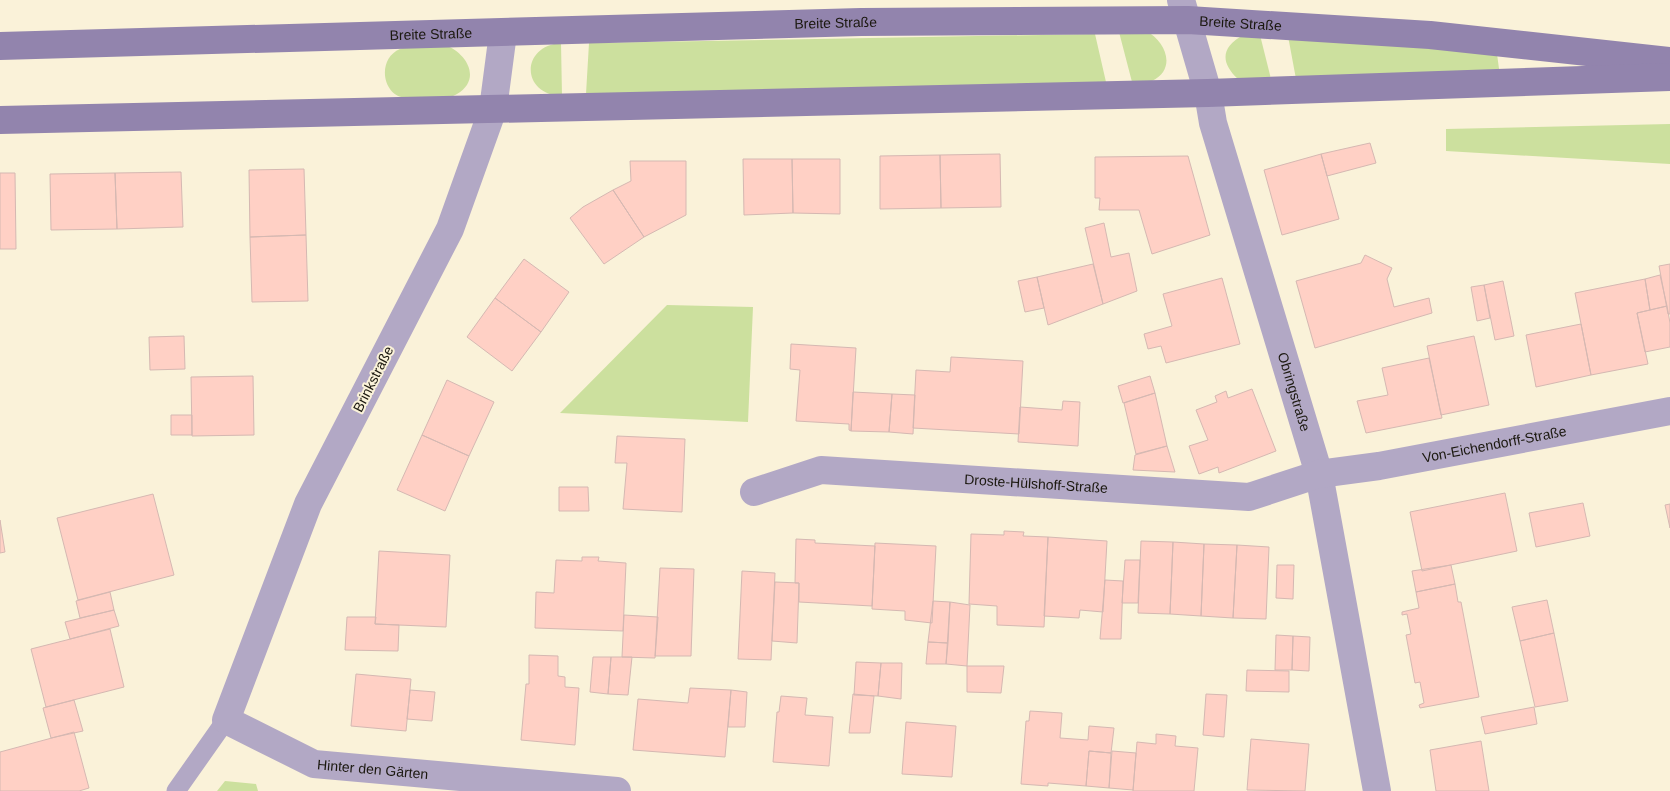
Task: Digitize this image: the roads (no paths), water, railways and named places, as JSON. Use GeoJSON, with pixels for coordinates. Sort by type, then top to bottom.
{"type":"FeatureCollection","features":[{"type":"Feature","properties":{"kind":"street","name":"Breite Straße"},"geometry":{"type":"LineString","coordinates":[[0,46],[503,34],[1184,10],[1670,60]]}},
{"type":"Feature","properties":{"kind":"street","name":"Obringstraße"},"geometry":{"type":"LineString","coordinates":[[1184,10],[1208,93],[1213,123],[1319,474],[1377,791]]}},
{"type":"Feature","properties":{"kind":"street","name":"Brinkstraße"},"geometry":{"type":"LineString","coordinates":[[226,720],[308,504],[450,229],[493,109],[503,34]]}},
{"type":"Feature","properties":{"kind":"street"},"geometry":{"type":"LineString","coordinates":[[0,120],[1208,93],[1670,76]]}},
{"type":"Feature","properties":{"kind":"street","name":"Von-Eichendorff-Straße"},"geometry":{"type":"LineString","coordinates":[[1319,474],[1379,466],[1670,411]]}},
{"type":"Feature","properties":{"kind":"street","name":"Droste-Hülshoff-Straße"},"geometry":{"type":"LineString","coordinates":[[754,492],[820,470],[1250,497],[1319,474]]}},
{"type":"Feature","properties":{"kind":"street","name":"Hinter den Gärten"},"geometry":{"type":"LineString","coordinates":[[226,720],[314,764],[617,791]]}},
{"type":"Feature","properties":{"kind":"lane"},"geometry":{"type":"LineString","coordinates":[[176,791],[226,720]]}}]}
